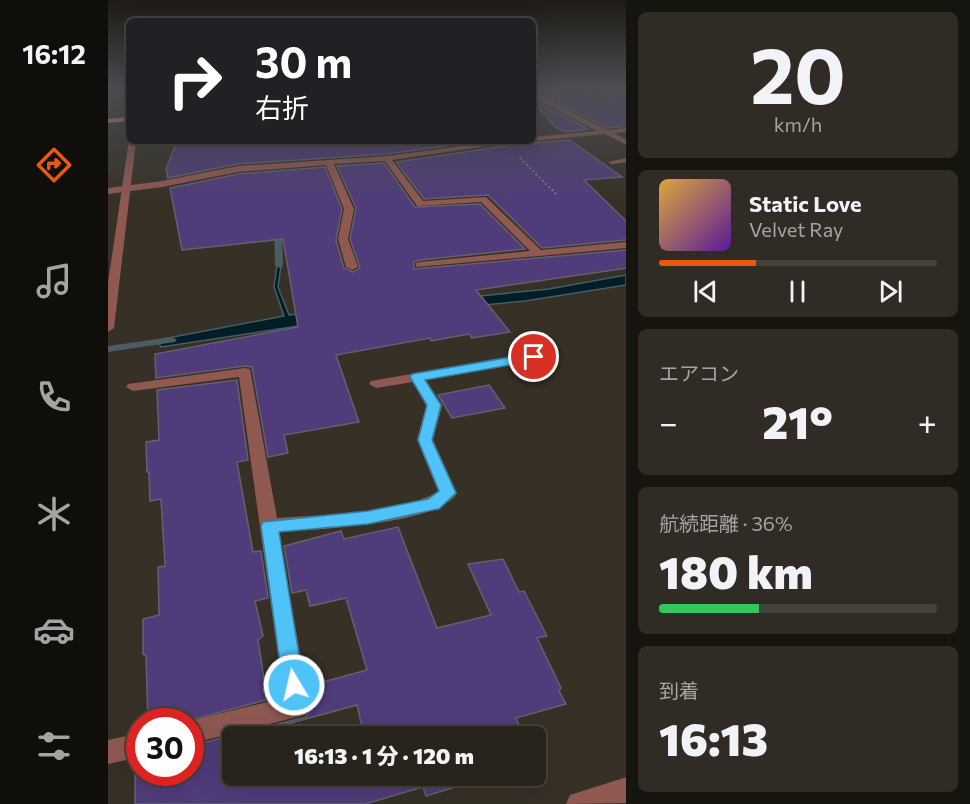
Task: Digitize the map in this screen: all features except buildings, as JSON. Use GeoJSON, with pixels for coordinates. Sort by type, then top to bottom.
{"type":"FeatureCollection","features":[{"type":"Feature","properties":{"kind":"street"},"geometry":{"type":"LineString","coordinates":[[596,127],[626,142]]}},
{"type":"Feature","properties":{"kind":"street"},"geometry":{"type":"LineString","coordinates":[[536,140],[626,130]]}},
{"type":"Feature","properties":{"kind":"street"},"geometry":{"type":"LineString","coordinates":[[108,328],[132,144]]}},
{"type":"Feature","properties":{"kind":"street"},"geometry":{"type":"LineString","coordinates":[[108,191],[238,169],[387,158],[489,144]]}},
{"type":"Feature","properties":{"kind":"street"},"geometry":{"type":"LineString","coordinates":[[387,158],[420,204],[483,199],[539,254]]}},
{"type":"Feature","properties":{"kind":"street"},"geometry":{"type":"LineString","coordinates":[[612,162],[626,160]]}},
{"type":"Feature","properties":{"kind":"street"},"geometry":{"type":"LineString","coordinates":[[329,163],[349,209],[343,239],[352,267]]}},
{"type":"Feature","properties":{"kind":"street"},"geometry":{"type":"LineString","coordinates":[[420,265],[626,245]]}},
{"type":"Feature","properties":{"kind":"street"},"geometry":{"type":"LineString","coordinates":[[376,384],[534,357]]}},
{"type":"Feature","properties":{"kind":"street"},"geometry":{"type":"LineString","coordinates":[[133,387],[245,372],[297,707],[204,729]]}},
{"type":"Feature","properties":{"kind":"street"},"geometry":{"type":"LineString","coordinates":[[269,526],[368,518],[433,504],[448,493],[425,440],[434,405],[417,377]]}},
{"type":"Feature","properties":{"kind":"street"},"geometry":{"type":"LineString","coordinates":[[108,752],[126,748]]}},
{"type":"Feature","properties":{"kind":"street"},"geometry":{"type":"LineString","coordinates":[[579,804],[626,790]]}},
{"type":"Feature","properties":{"kind":"path"},"geometry":{"type":"LineString","coordinates":[[506,144],[558,195]]}},
{"type":"Feature","properties":{"kind":"water"},"geometry":{"type":"Polygon","coordinates":[[[279,251],[282,259],[278,287],[289,315],[549,289],[626,275],[626,285],[525,301],[357,317],[161,347],[157,340],[284,316],[274,287],[279,251]]]}},
{"type":"Feature","properties":{"kind":"waterway"},"geometry":{"type":"LineString","coordinates":[[278,228],[279,266]]}},
{"type":"Feature","properties":{"kind":"waterway"},"geometry":{"type":"LineString","coordinates":[[108,349],[172,340]]}},
{"type":"Feature","properties":{"kind":"route"},"geometry":{"type":"LineString","coordinates":[[294,685],[269,526],[368,518],[433,504],[448,493],[425,440],[434,405],[417,377],[534,357]]}}]}
